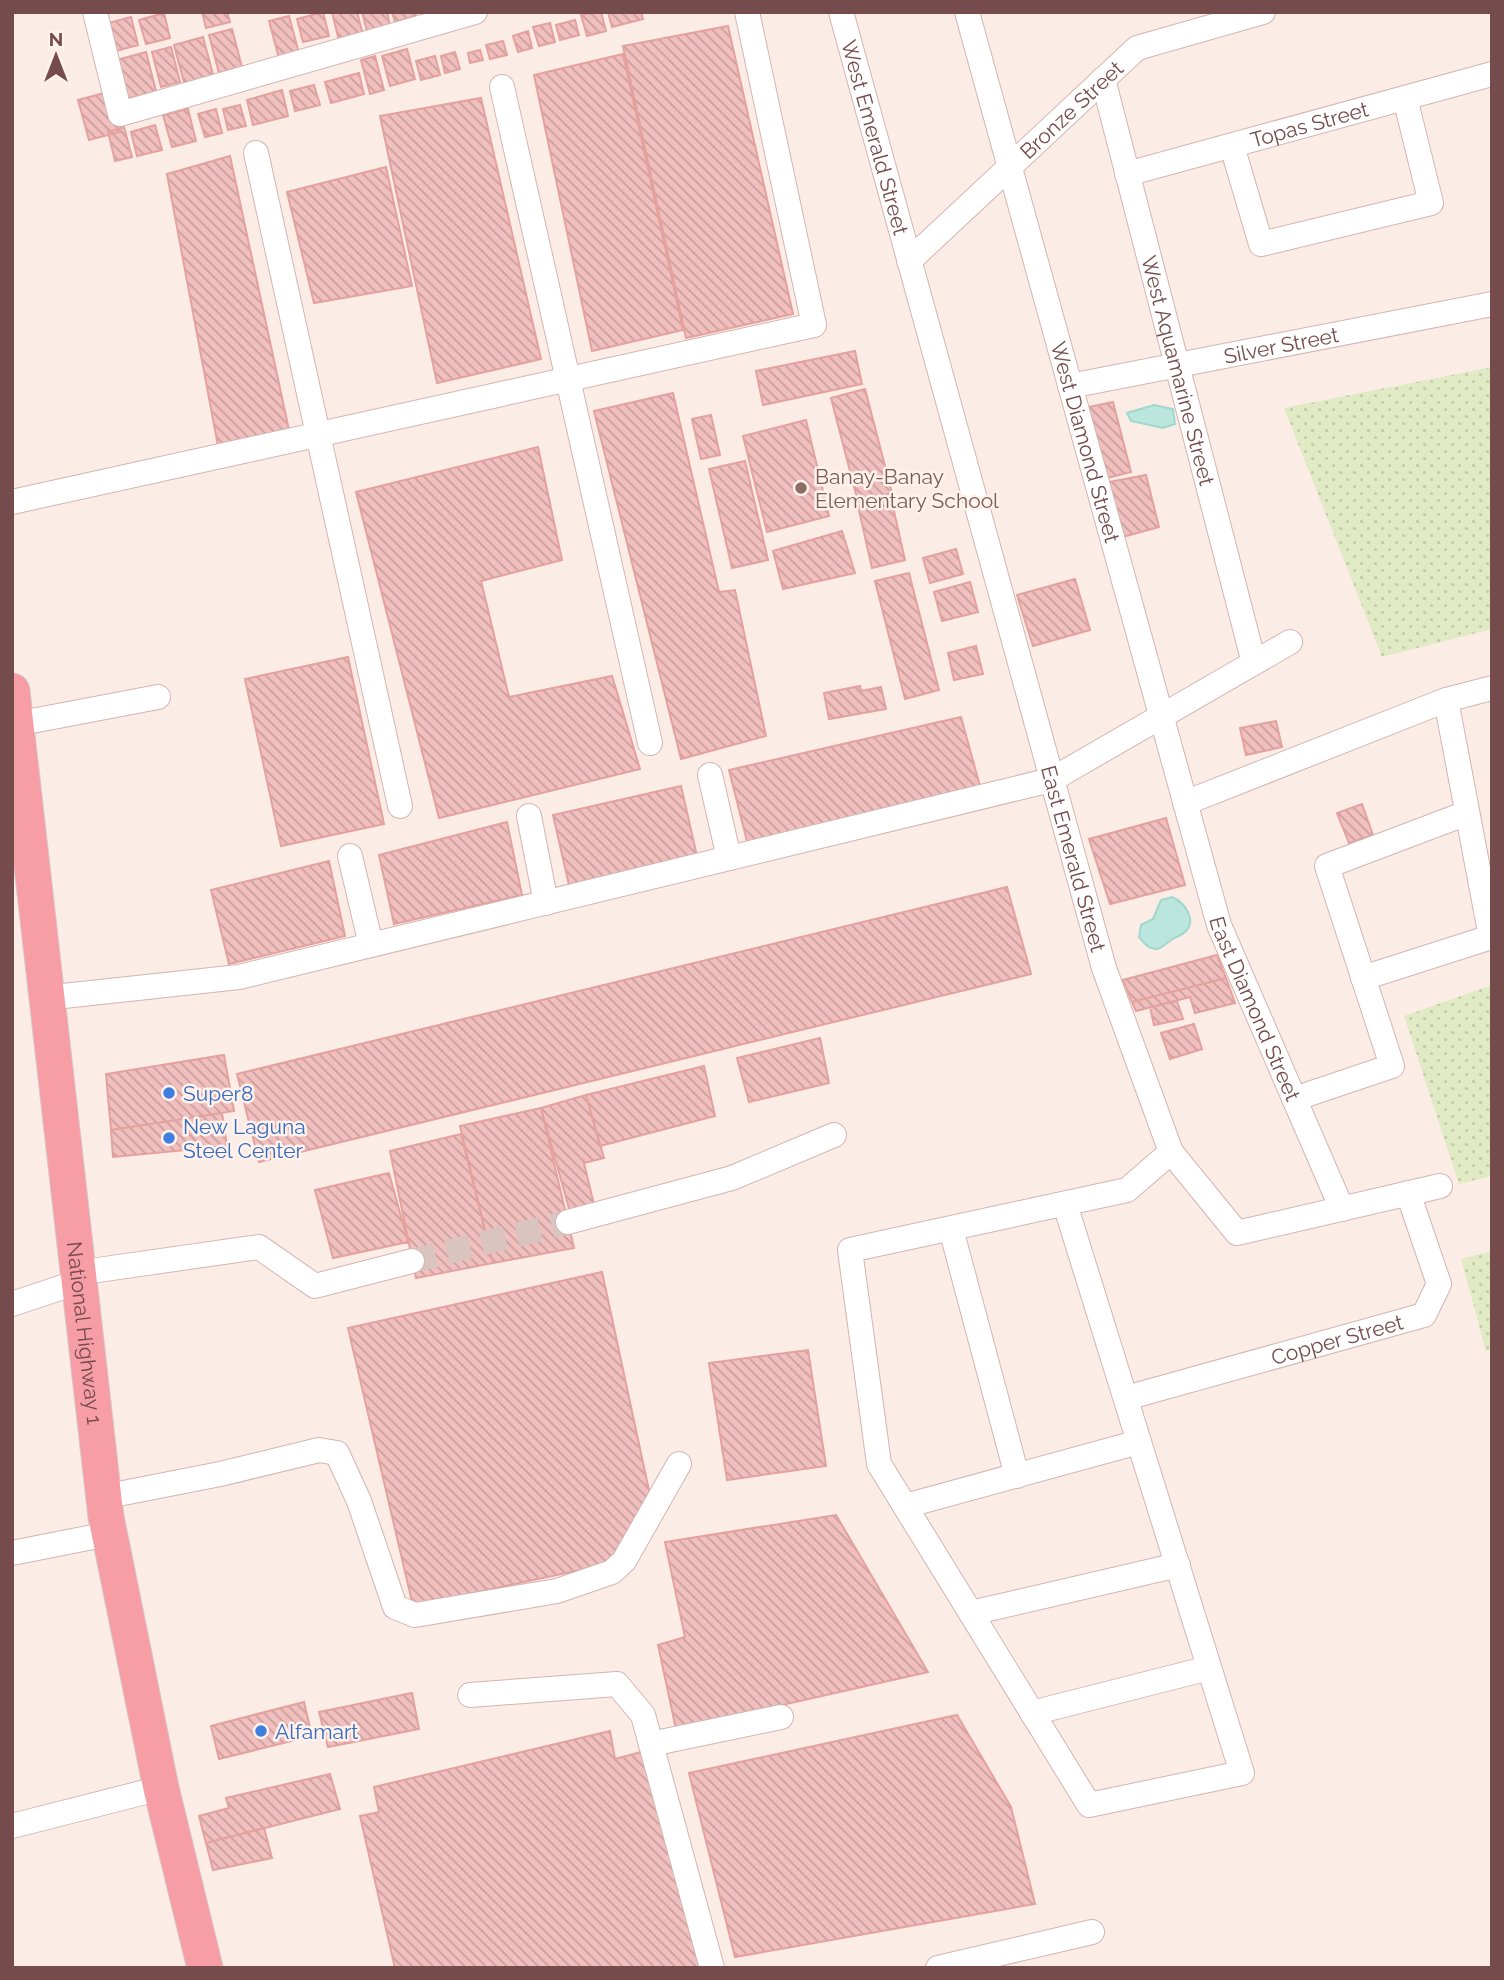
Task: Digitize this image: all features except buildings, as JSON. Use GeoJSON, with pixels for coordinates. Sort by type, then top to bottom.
{"type":"FeatureCollection","features":[{"type":"Feature","properties":{"kind":"highway","name":"National Highway 1"},"geometry":{"type":"LineString","coordinates":[[14,707],[108,1534],[161,1787],[205,1968]]}},
{"type":"Feature","properties":{"kind":"street"},"geometry":{"type":"LineString","coordinates":[[95,12],[120,114],[475,12]]}},
{"type":"Feature","properties":{"kind":"street"},"geometry":{"type":"LineString","coordinates":[[12,502],[814,326],[747,12]]}},
{"type":"Feature","properties":{"kind":"street","name":"West Emerald Street"},"geometry":{"type":"LineString","coordinates":[[841,12],[909,261]]}},
{"type":"Feature","properties":{"kind":"street","name":"West Diamond Street"},"geometry":{"type":"LineString","coordinates":[[967,12],[1185,803]]}},
{"type":"Feature","properties":{"kind":"street","name":"Bronze Street"},"geometry":{"type":"LineString","coordinates":[[909,261],[1137,48],[1263,12]]}},
{"type":"Feature","properties":{"kind":"street","name":"Topas Street"},"geometry":{"type":"LineString","coordinates":[[1127,174],[1492,74]]}},
{"type":"Feature","properties":{"kind":"street","name":"West Aquamarine Street"},"geometry":{"type":"LineString","coordinates":[[1103,79],[1254,663]]}},
{"type":"Feature","properties":{"kind":"street"},"geometry":{"type":"LineString","coordinates":[[502,87],[650,743]]}},
{"type":"Feature","properties":{"kind":"street"},"geometry":{"type":"LineString","coordinates":[[1232,146],[1261,244],[1431,203],[1405,98]]}},
{"type":"Feature","properties":{"kind":"street"},"geometry":{"type":"LineString","coordinates":[[256,153],[400,806]]}},
{"type":"Feature","properties":{"kind":"street","name":"East Emerald Street"},"geometry":{"type":"LineString","coordinates":[[909,261],[1104,968],[1171,1152],[1237,1233],[1440,1186]]}},
{"type":"Feature","properties":{"kind":"street","name":"Silver Street"},"geometry":{"type":"LineString","coordinates":[[1070,386],[1492,304]]}},
{"type":"Feature","properties":{"kind":"street"},"geometry":{"type":"LineString","coordinates":[[45,998],[239,977],[1051,780],[1290,642]]}},
{"type":"Feature","properties":{"kind":"street"},"geometry":{"type":"LineString","coordinates":[[1185,803],[1446,699],[1492,688]]}},
{"type":"Feature","properties":{"kind":"street"},"geometry":{"type":"LineString","coordinates":[[14,707],[158,698]]}},
{"type":"Feature","properties":{"kind":"street"},"geometry":{"type":"LineString","coordinates":[[1363,978],[1491,937],[1446,699]]}},
{"type":"Feature","properties":{"kind":"street"},"geometry":{"type":"LineString","coordinates":[[710,775],[729,858]]}},
{"type":"Feature","properties":{"kind":"street","name":"East Diamond Street"},"geometry":{"type":"LineString","coordinates":[[1185,803],[1219,925],[1342,1209]]}},
{"type":"Feature","properties":{"kind":"street"},"geometry":{"type":"LineString","coordinates":[[1294,1099],[1392,1066],[1327,866],[1467,813]]}},
{"type":"Feature","properties":{"kind":"street"},"geometry":{"type":"LineString","coordinates":[[529,816],[546,903]]}},
{"type":"Feature","properties":{"kind":"street"},"geometry":{"type":"LineString","coordinates":[[350,856],[371,945]]}},
{"type":"Feature","properties":{"kind":"street"},"geometry":{"type":"LineString","coordinates":[[568,1222],[732,1178],[834,1135]]}},
{"type":"Feature","properties":{"kind":"street"},"geometry":{"type":"LineString","coordinates":[[1065,1204],[1242,1773],[1089,1805],[879,1464],[850,1251],[1128,1190],[1171,1152]]}},
{"type":"Feature","properties":{"kind":"street","name":"Copper Street"},"geometry":{"type":"LineString","coordinates":[[1125,1398],[1424,1315],[1439,1284],[1408,1193]]}},
{"type":"Feature","properties":{"kind":"street"},"geometry":{"type":"LineString","coordinates":[[951,1229],[1017,1476]]}},
{"type":"Feature","properties":{"kind":"street"},"geometry":{"type":"LineString","coordinates":[[12,1304],[77,1277],[259,1247],[315,1286],[412,1261]]}},
{"type":"Feature","properties":{"kind":"street"},"geometry":{"type":"LineString","coordinates":[[905,1506],[1139,1442]]}},
{"type":"Feature","properties":{"kind":"street"},"geometry":{"type":"LineString","coordinates":[[103,1497],[220,1474],[319,1450],[337,1453],[359,1501],[395,1607],[415,1615],[556,1591],[612,1572],[624,1561],[679,1464]]}},
{"type":"Feature","properties":{"kind":"street"},"geometry":{"type":"LineString","coordinates":[[12,1553],[108,1534]]}},
{"type":"Feature","properties":{"kind":"street"},"geometry":{"type":"LineString","coordinates":[[971,1613],[1178,1565]]}},
{"type":"Feature","properties":{"kind":"street"},"geometry":{"type":"LineString","coordinates":[[1032,1713],[1209,1668]]}},
{"type":"Feature","properties":{"kind":"street"},"geometry":{"type":"LineString","coordinates":[[470,1695],[617,1684],[643,1715],[712,1968]]}},
{"type":"Feature","properties":{"kind":"street"},"geometry":{"type":"LineString","coordinates":[[651,1744],[781,1717]]}},
{"type":"Feature","properties":{"kind":"street"},"geometry":{"type":"LineString","coordinates":[[12,1826],[161,1787]]}},
{"type":"Feature","properties":{"kind":"street"},"geometry":{"type":"LineString","coordinates":[[938,1968],[1092,1932]]}},
{"type":"Feature","properties":{"kind":"green space"},"geometry":{"type":"Polygon","coordinates":[[[1492,367],[1492,629],[1382,657],[1284,408],[1492,367]]]}},
{"type":"Feature","properties":{"kind":"green space"},"geometry":{"type":"Polygon","coordinates":[[[1492,985],[1492,1176],[1459,1184],[1404,1016],[1492,985]]]}},
{"type":"Feature","properties":{"kind":"green space"},"geometry":{"type":"Polygon","coordinates":[[[1492,1251],[1492,1349],[1486,1351],[1461,1259],[1492,1251]]]}},
{"type":"Feature","properties":{"kind":"water"},"geometry":{"type":"Polygon","coordinates":[[[1154,405],[1173,409],[1175,424],[1163,428],[1131,421],[1127,413],[1154,405]]]}},
{"type":"Feature","properties":{"kind":"water"},"geometry":{"type":"Polygon","coordinates":[[[1172,897],[1188,912],[1189,927],[1161,948],[1147,946],[1139,937],[1141,925],[1153,919],[1161,900],[1172,897]]]}},
{"type":"Feature","properties":{"kind":"tunnel"},"geometry":{"type":"LineString","coordinates":[[412,1261],[568,1222]]}},
{"type":"Feature","properties":{"kind":"place","name":"Banay-Banay Elementary School"},"geometry":{"type":"Point","coordinates":[801,488]}},
{"type":"Feature","properties":{"kind":"place","name":"Super8"},"geometry":{"type":"Point","coordinates":[169,1093]}},
{"type":"Feature","properties":{"kind":"place","name":"New Laguna Steel Center"},"geometry":{"type":"Point","coordinates":[169,1138]}},
{"type":"Feature","properties":{"kind":"place","name":"Alfamart"},"geometry":{"type":"Point","coordinates":[261,1731]}}]}
